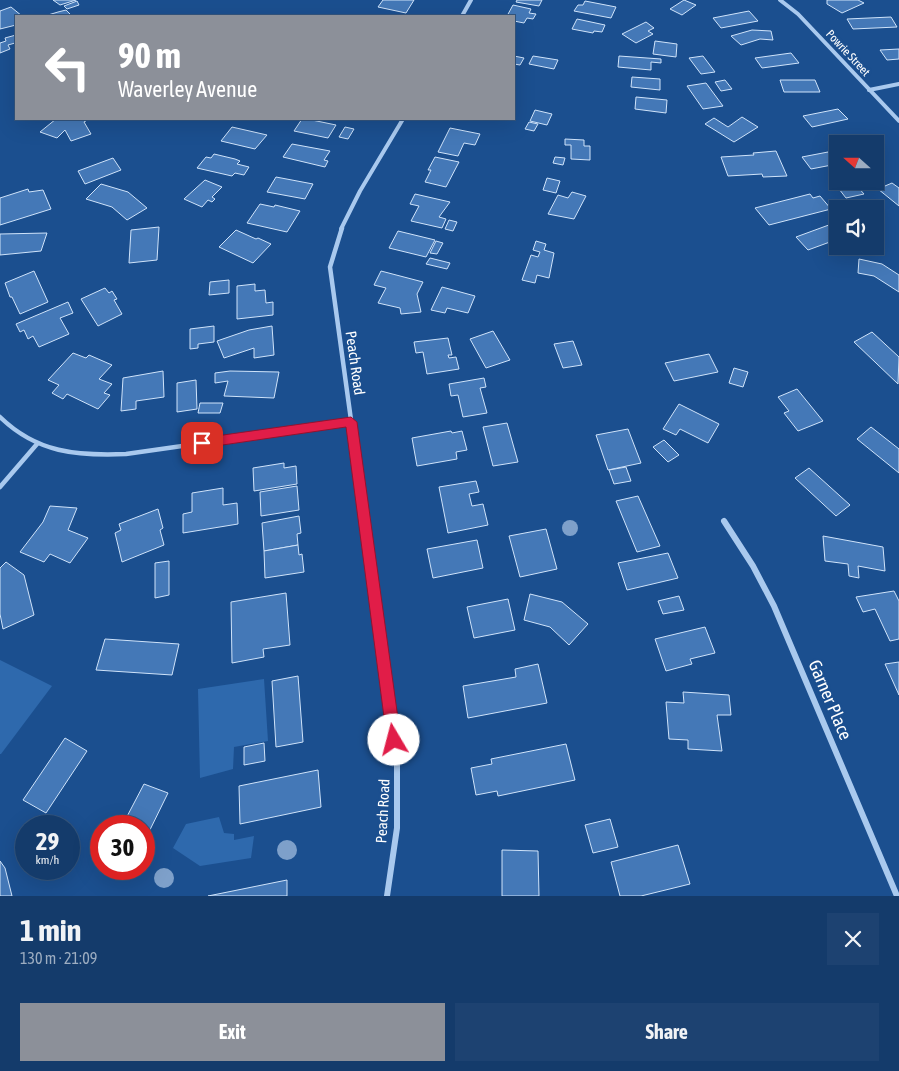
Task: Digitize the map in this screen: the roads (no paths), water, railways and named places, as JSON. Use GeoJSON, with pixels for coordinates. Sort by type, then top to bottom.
{"type":"FeatureCollection","features":[{"type":"Feature","properties":{"kind":"street"},"geometry":{"type":"LineString","coordinates":[[463,15],[472,0]]}},
{"type":"Feature","properties":{"kind":"street","name":"Powrie Street"},"geometry":{"type":"LineString","coordinates":[[780,0],[798,14],[899,121]]}},
{"type":"Feature","properties":{"kind":"street"},"geometry":{"type":"LineString","coordinates":[[869,90],[899,84]]}},
{"type":"Feature","properties":{"kind":"street","name":"Peach Road"},"geometry":{"type":"LineString","coordinates":[[387,896],[397,828],[397,759],[330,267],[332,249],[340,228],[402,120]]}},
{"type":"Feature","properties":{"kind":"street"},"geometry":{"type":"LineString","coordinates":[[0,417],[19,435],[36,444],[55,451],[102,455],[126,454],[351,422]]}},
{"type":"Feature","properties":{"kind":"street"},"geometry":{"type":"LineString","coordinates":[[0,487],[36,444]]}},
{"type":"Feature","properties":{"kind":"street","name":"Garner Place"},"geometry":{"type":"LineString","coordinates":[[724,521],[753,566],[774,606],[897,896]]}}]}
